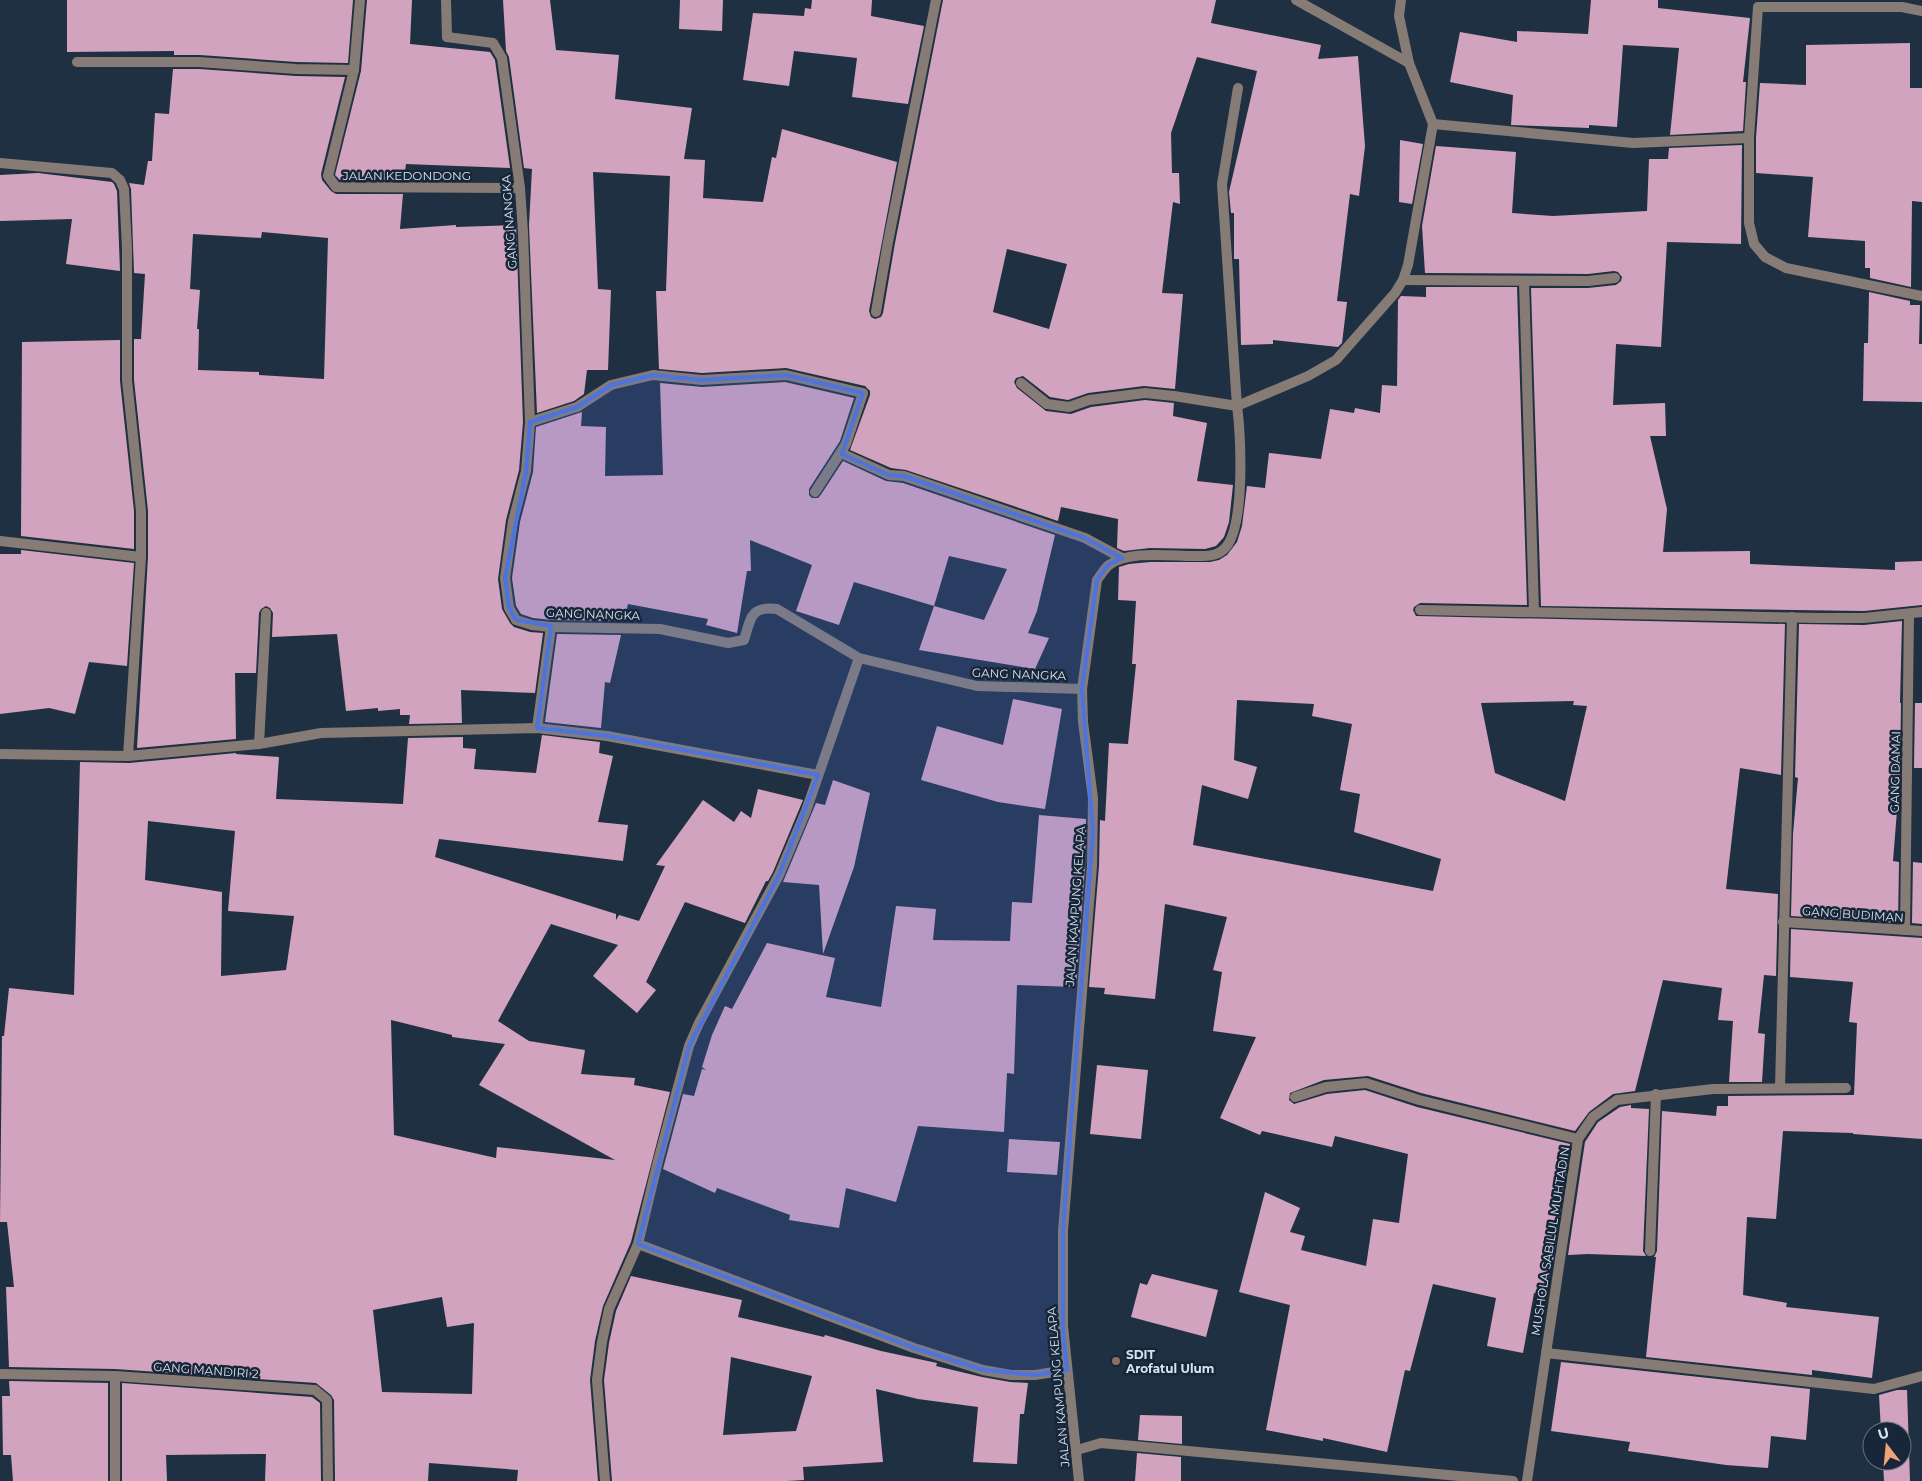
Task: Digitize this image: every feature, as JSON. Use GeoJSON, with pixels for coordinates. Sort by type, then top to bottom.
{"type":"FeatureCollection","features":[{"type":"Feature","properties":{"kind":"street","name":"JALAN KEDONDONG"},"geometry":{"type":"LineString","coordinates":[[360,0],[354,70],[328,176],[336,187],[520,188]]}},
{"type":"Feature","properties":{"kind":"street","name":"GANG NANGKA"},"geometry":{"type":"LineString","coordinates":[[446,0],[447,37],[493,43],[502,58],[520,188],[530,422],[526,471],[513,520],[505,578],[509,608],[516,620],[532,625],[551,627],[660,629],[728,643],[744,640],[752,615],[764,608],[777,609],[859,658],[977,686],[1082,689]]}},
{"type":"Feature","properties":{"kind":"street"},"geometry":{"type":"LineString","coordinates":[[876,312],[936,0]]}},
{"type":"Feature","properties":{"kind":"street"},"geometry":{"type":"LineString","coordinates":[[1296,0],[1409,63]]}},
{"type":"Feature","properties":{"kind":"street"},"geometry":{"type":"LineString","coordinates":[[1021,383],[1048,404],[1068,407],[1089,400],[1145,394],[1174,396],[1238,406],[1308,376],[1336,360],[1395,293],[1403,280],[1408,265],[1433,124],[1409,63],[1399,16],[1402,0]]}},
{"type":"Feature","properties":{"kind":"street"},"geometry":{"type":"LineString","coordinates":[[1922,11],[1902,7],[1758,3],[1748,138],[1749,224],[1754,244],[1765,257],[1786,268],[1922,296]]}},
{"type":"Feature","properties":{"kind":"street"},"geometry":{"type":"LineString","coordinates":[[77,62],[200,62],[296,69],[354,70]]}},
{"type":"Feature","properties":{"kind":"street"},"geometry":{"type":"LineString","coordinates":[[841,453],[889,476],[904,476],[1085,538],[1122,558],[1139,555],[1212,556],[1224,550],[1231,541],[1239,504],[1241,431],[1222,184],[1238,88]]}},
{"type":"Feature","properties":{"kind":"street"},"geometry":{"type":"LineString","coordinates":[[1433,124],[1633,144],[1748,138]]}},
{"type":"Feature","properties":{"kind":"street"},"geometry":{"type":"LineString","coordinates":[[0,163],[112,174],[120,180],[124,188],[127,248],[126,380],[141,511],[141,557],[128,756]]}},
{"type":"Feature","properties":{"kind":"street"},"geometry":{"type":"LineString","coordinates":[[1403,280],[1588,281],[1615,278]]}},
{"type":"Feature","properties":{"kind":"street"},"geometry":{"type":"LineString","coordinates":[[1524,281],[1534,612]]}},
{"type":"Feature","properties":{"kind":"street"},"geometry":{"type":"LineString","coordinates":[[530,422],[577,407],[611,385],[653,375],[702,380],[786,375],[863,393],[854,422],[841,453],[816,492]]}},
{"type":"Feature","properties":{"kind":"street"},"geometry":{"type":"LineString","coordinates":[[0,541],[141,557]]}},
{"type":"Feature","properties":{"kind":"street","name":"JALAN KAMPUNG KELAPA"},"geometry":{"type":"LineString","coordinates":[[1079,1481],[1062,1326],[1063,1231],[1093,841],[1093,798],[1083,722],[1082,689],[1097,580],[1108,566],[1122,558]]}},
{"type":"Feature","properties":{"kind":"street"},"geometry":{"type":"LineString","coordinates":[[1420,610],[1864,618],[1922,612]]}},
{"type":"Feature","properties":{"kind":"street"},"geometry":{"type":"LineString","coordinates":[[259,744],[266,613]]}},
{"type":"Feature","properties":{"kind":"street","name":"GANG DAMAI"},"geometry":{"type":"LineString","coordinates":[[1906,930],[1909,614]]}},
{"type":"Feature","properties":{"kind":"street"},"geometry":{"type":"LineString","coordinates":[[1780,1088],[1792,617]]}},
{"type":"Feature","properties":{"kind":"street"},"geometry":{"type":"LineString","coordinates":[[537,728],[551,627]]}},
{"type":"Feature","properties":{"kind":"street"},"geometry":{"type":"LineString","coordinates":[[605,1481],[597,1380],[602,1342],[610,1309],[638,1244],[689,1046],[779,875],[806,811],[859,658]]}},
{"type":"Feature","properties":{"kind":"street"},"geometry":{"type":"LineString","coordinates":[[0,754],[128,756],[259,744],[321,733],[537,728],[606,736],[818,775]]}},
{"type":"Feature","properties":{"kind":"street","name":"GANG BUDIMAN"},"geometry":{"type":"LineString","coordinates":[[1783,922],[1922,931]]}},
{"type":"Feature","properties":{"kind":"street"},"geometry":{"type":"LineString","coordinates":[[1295,1097],[1326,1087],[1366,1083],[1419,1100],[1578,1140]]}},
{"type":"Feature","properties":{"kind":"street","name":"MUSHOLA SABILUL MUHTADIN"},"geometry":{"type":"LineString","coordinates":[[1527,1481],[1578,1140],[1593,1117],[1617,1100],[1656,1094],[1713,1089],[1846,1088]]}},
{"type":"Feature","properties":{"kind":"street"},"geometry":{"type":"LineString","coordinates":[[1650,1251],[1656,1094]]}},
{"type":"Feature","properties":{"kind":"street"},"geometry":{"type":"LineString","coordinates":[[638,1244],[914,1348],[983,1370],[1011,1375],[1035,1375],[1067,1370]]}},
{"type":"Feature","properties":{"kind":"street"},"geometry":{"type":"LineString","coordinates":[[1546,1353],[1874,1389],[1922,1376]]}},
{"type":"Feature","properties":{"kind":"street","name":"GANG MANDIRI 2"},"geometry":{"type":"LineString","coordinates":[[0,1374],[115,1376],[315,1390],[327,1400],[328,1481]]}},
{"type":"Feature","properties":{"kind":"street"},"geometry":{"type":"LineString","coordinates":[[115,1376],[115,1481]]}},
{"type":"Feature","properties":{"kind":"street"},"geometry":{"type":"LineString","coordinates":[[1076,1450],[1101,1443],[1513,1481]]}},
{"type":"Feature","properties":{"kind":"highlighted area"},"geometry":{"type":"Polygon","coordinates":[[[653,375],[702,380],[786,375],[863,393],[842,454],[889,475],[904,476],[1085,538],[1122,558],[1108,565],[1097,580],[1082,689],[1093,832],[1063,1231],[1063,1326],[1067,1370],[1035,1375],[983,1370],[914,1348],[638,1244],[689,1046],[779,875],[818,775],[607,736],[537,728],[551,626],[516,620],[509,608],[505,578],[526,471],[530,422],[577,407],[611,385],[653,375]]]}},
{"type":"Feature","properties":{"kind":"building"},"geometry":{"type":"Polygon","coordinates":[[[67,0],[353,0],[348,63],[174,55],[174,51],[67,52],[67,0]]]}},
{"type":"Feature","properties":{"kind":"building"},"geometry":{"type":"Polygon","coordinates":[[[367,0],[412,0],[410,44],[490,52],[495,60],[510,168],[406,164],[404,180],[340,180],[335,175],[361,71],[367,0]]]}},
{"type":"Feature","properties":{"kind":"building"},"geometry":{"type":"Polygon","coordinates":[[[503,0],[550,0],[556,50],[619,55],[615,99],[692,108],[684,159],[705,160],[703,198],[763,202],[772,157],[776,158],[782,129],[897,162],[869,311],[871,317],[875,319],[881,317],[883,313],[943,0],[1216,0],[1211,23],[1321,45],[1318,59],[1358,56],[1365,146],[1359,196],[1350,194],[1337,301],[1347,302],[1342,343],[1338,347],[1273,340],[1273,344],[1241,345],[1239,259],[1234,259],[1234,213],[1231,213],[1229,192],[1257,71],[1197,57],[1171,133],[1172,173],[1179,173],[1180,204],[1173,202],[1162,293],[1183,294],[1175,389],[1144,386],[1088,393],[1068,400],[1050,397],[1023,376],[1016,378],[1014,382],[1017,388],[1046,411],[1071,414],[1091,407],[1145,400],[1174,403],[1173,416],[1207,423],[1197,481],[1233,485],[1229,522],[1224,537],[1216,546],[1205,549],[1150,548],[1124,551],[1117,548],[1118,519],[1061,507],[1058,521],[906,470],[891,468],[850,450],[870,395],[870,391],[865,386],[786,368],[702,373],[659,369],[656,291],[666,291],[670,176],[593,172],[598,289],[611,290],[608,370],[587,370],[584,394],[574,401],[537,413],[529,225],[532,169],[524,168],[509,57],[506,51],[503,0]],[[1007,249],[993,312],[1049,329],[1067,264],[1007,249]]]}},
{"type":"Feature","properties":{"kind":"building"},"geometry":{"type":"Polygon","coordinates":[[[680,0],[723,0],[722,31],[679,29],[680,0]]]}},
{"type":"Feature","properties":{"kind":"building"},"geometry":{"type":"Polygon","coordinates":[[[812,0],[872,0],[871,16],[924,26],[908,104],[852,97],[857,58],[794,51],[789,86],[743,80],[753,13],[804,16],[805,8],[811,9],[812,0]]]}},
{"type":"Feature","properties":{"kind":"building"},"geometry":{"type":"Polygon","coordinates":[[[1591,0],[1658,0],[1658,8],[1750,18],[1743,82],[1746,82],[1743,131],[1670,135],[1679,48],[1623,45],[1617,127],[1589,125],[1589,128],[1511,125],[1513,95],[1450,82],[1460,32],[1517,42],[1517,31],[1588,34],[1591,0]]]}},
{"type":"Feature","properties":{"kind":"building"},"geometry":{"type":"Polygon","coordinates":[[[1910,43],[1910,88],[1922,88],[1922,202],[1912,201],[1911,287],[1870,278],[1870,268],[1865,268],[1865,241],[1808,237],[1813,177],[1756,173],[1756,138],[1760,83],[1806,85],[1806,45],[1910,43]]]}},
{"type":"Feature","properties":{"kind":"building"},"geometry":{"type":"Polygon","coordinates":[[[173,69],[345,77],[321,174],[322,180],[331,191],[336,194],[403,194],[400,229],[456,225],[456,227],[516,225],[523,422],[519,470],[506,520],[498,579],[502,609],[510,623],[514,627],[530,632],[543,633],[535,693],[461,690],[462,723],[409,724],[410,715],[400,715],[400,709],[378,711],[378,708],[346,711],[337,634],[272,637],[273,613],[266,606],[259,613],[256,673],[235,673],[236,739],[137,748],[148,557],[148,511],[134,380],[134,339],[141,339],[145,274],[134,273],[131,189],[129,183],[144,185],[148,161],[152,161],[155,113],[169,114],[173,69]],[[262,232],[261,238],[193,234],[190,289],[200,290],[197,329],[199,329],[198,370],[259,372],[259,375],[324,379],[328,238],[262,232]]]}},
{"type":"Feature","properties":{"kind":"building"},"geometry":{"type":"Polygon","coordinates":[[[1400,140],[1423,144],[1412,204],[1399,202],[1400,140]]]}},
{"type":"Feature","properties":{"kind":"building"},"geometry":{"type":"Polygon","coordinates":[[[1742,145],[1741,244],[1667,242],[1661,347],[1616,344],[1613,405],[1665,403],[1666,436],[1650,436],[1667,509],[1663,552],[1750,551],[1750,564],[1895,570],[1895,562],[1922,561],[1922,605],[1864,611],[1541,606],[1531,288],[1588,288],[1616,285],[1621,281],[1622,277],[1618,272],[1614,271],[1588,274],[1425,273],[1422,226],[1436,146],[1516,152],[1512,213],[1553,216],[1647,211],[1649,159],[1668,159],[1669,148],[1742,145]]]}},
{"type":"Feature","properties":{"kind":"building"},"geometry":{"type":"Polygon","coordinates":[[[38,173],[112,182],[114,184],[117,191],[120,271],[66,264],[72,219],[0,221],[0,175],[38,173]]]}},
{"type":"Feature","properties":{"kind":"building"},"geometry":{"type":"Polygon","coordinates":[[[1426,287],[1517,287],[1527,605],[1420,603],[1413,610],[1416,616],[1785,624],[1781,775],[1740,768],[1726,889],[1778,894],[1776,976],[1764,975],[1758,1033],[1765,1034],[1762,1082],[1729,1082],[1733,1021],[1718,1020],[1722,988],[1663,980],[1635,1091],[1613,1094],[1589,1112],[1575,1131],[1421,1093],[1368,1076],[1324,1080],[1290,1093],[1289,1100],[1294,1104],[1327,1094],[1365,1090],[1417,1107],[1570,1144],[1554,1256],[1545,1295],[1534,1293],[1523,1353],[1487,1346],[1496,1298],[1433,1284],[1410,1371],[1405,1370],[1387,1452],[1323,1438],[1323,1441],[1266,1430],[1290,1305],[1239,1292],[1265,1192],[1300,1208],[1290,1232],[1305,1236],[1301,1250],[1366,1266],[1373,1219],[1399,1223],[1408,1154],[1335,1136],[1332,1147],[1262,1131],[1260,1135],[1220,1118],[1256,1037],[1213,1031],[1222,972],[1213,970],[1227,917],[1165,904],[1155,999],[1104,994],[1105,988],[1089,987],[1099,866],[1100,820],[1105,821],[1109,743],[1128,744],[1136,664],[1132,664],[1136,601],[1118,600],[1119,567],[1150,562],[1210,562],[1219,560],[1227,555],[1237,542],[1242,526],[1247,486],[1265,488],[1269,453],[1321,459],[1330,409],[1354,413],[1355,408],[1380,413],[1382,385],[1397,386],[1398,300],[1401,296],[1426,297],[1426,287]],[[1237,700],[1234,760],[1257,767],[1248,799],[1202,785],[1193,845],[1433,891],[1441,859],[1354,832],[1360,794],[1340,790],[1352,724],[1312,716],[1314,704],[1237,700]],[[1574,701],[1481,703],[1495,773],[1565,801],[1587,706],[1573,705],[1574,701]]]}},
{"type":"Feature","properties":{"kind":"building"},"geometry":{"type":"Polygon","coordinates":[[[1869,292],[1910,301],[1910,305],[1920,305],[1919,344],[1922,344],[1922,402],[1863,401],[1864,343],[1868,343],[1869,292]]]}},
{"type":"Feature","properties":{"kind":"building"},"geometry":{"type":"Polygon","coordinates":[[[120,340],[120,381],[134,511],[134,549],[21,536],[22,342],[120,340]]]}},
{"type":"Feature","properties":{"kind":"building"},"geometry":{"type":"Polygon","coordinates":[[[785,382],[854,398],[840,441],[809,489],[809,495],[812,498],[820,496],[843,461],[886,481],[903,483],[1055,535],[1037,611],[1028,633],[1049,638],[1035,669],[919,650],[934,606],[854,582],[839,625],[796,611],[812,565],[750,540],[751,571],[747,571],[737,633],[706,625],[708,619],[628,604],[624,621],[551,620],[533,618],[521,614],[516,606],[512,578],[520,522],[533,472],[536,427],[582,412],[581,426],[606,427],[605,476],[663,475],[660,383],[702,387],[785,382]],[[949,556],[934,606],[984,620],[1007,569],[949,556]]]}},
{"type":"Feature","properties":{"kind":"building"},"geometry":{"type":"Polygon","coordinates":[[[21,550],[134,563],[127,666],[89,662],[75,714],[49,708],[0,714],[0,554],[21,554],[21,550]]]}},
{"type":"Feature","properties":{"kind":"building"},"geometry":{"type":"Polygon","coordinates":[[[1902,621],[1900,773],[1893,861],[1899,862],[1898,923],[1791,916],[1793,834],[1798,778],[1795,777],[1799,624],[1864,625],[1902,621]]]}},
{"type":"Feature","properties":{"kind":"building"},"geometry":{"type":"Polygon","coordinates":[[[557,634],[621,635],[610,683],[605,682],[601,728],[545,722],[557,634]]]}},
{"type":"Feature","properties":{"kind":"building"},"geometry":{"type":"Polygon","coordinates":[[[1013,699],[1062,709],[1045,809],[998,802],[921,780],[937,726],[1003,745],[1013,699]]]}},
{"type":"Feature","properties":{"kind":"building"},"geometry":{"type":"Polygon","coordinates":[[[1915,703],[1922,703],[1922,768],[1914,768],[1915,703]]]}},
{"type":"Feature","properties":{"kind":"building"},"geometry":{"type":"Polygon","coordinates":[[[542,735],[600,742],[599,753],[613,756],[598,822],[628,825],[623,861],[439,839],[435,857],[616,914],[616,920],[619,915],[639,921],[665,866],[656,865],[703,800],[734,822],[741,811],[751,818],[758,789],[803,800],[773,872],[768,881],[766,881],[745,923],[685,902],[646,982],[656,990],[637,1013],[593,976],[618,945],[551,924],[498,1021],[529,1041],[585,1050],[581,1074],[635,1078],[634,1085],[670,1092],[631,1242],[603,1306],[595,1341],[590,1380],[598,1481],[517,1481],[518,1470],[429,1463],[428,1481],[335,1481],[334,1400],[331,1395],[316,1383],[115,1369],[9,1367],[6,1287],[14,1287],[7,1222],[0,1222],[2,1036],[4,1036],[9,988],[74,995],[80,762],[129,763],[236,753],[279,757],[276,799],[403,804],[408,738],[463,737],[463,748],[476,749],[474,769],[536,773],[542,735]],[[148,821],[145,880],[222,892],[221,976],[286,970],[294,916],[228,911],[235,831],[148,821]],[[391,1020],[394,1135],[496,1158],[497,1147],[615,1160],[479,1085],[505,1044],[452,1037],[452,1035],[391,1020]],[[442,1297],[373,1310],[382,1392],[472,1394],[474,1323],[447,1327],[442,1297]]]}},
{"type":"Feature","properties":{"kind":"building"},"geometry":{"type":"Polygon","coordinates":[[[833,780],[870,793],[854,867],[823,954],[819,885],[783,882],[816,803],[825,805],[833,780]]]}},
{"type":"Feature","properties":{"kind":"building"},"geometry":{"type":"Polygon","coordinates":[[[1039,815],[1086,819],[1085,866],[1076,987],[1017,985],[1014,1074],[1007,1073],[1004,1132],[918,1126],[896,1202],[846,1188],[839,1228],[789,1220],[790,1215],[717,1188],[715,1193],[663,1169],[683,1094],[694,1096],[702,1069],[706,1070],[702,1067],[712,1035],[725,1006],[732,1009],[767,943],[835,958],[826,997],[881,1007],[896,906],[936,909],[933,940],[1010,941],[1012,902],[1032,903],[1039,815]]]}},
{"type":"Feature","properties":{"kind":"building"},"geometry":{"type":"Polygon","coordinates":[[[1913,862],[1922,863],[1922,924],[1912,923],[1913,862]]]}},
{"type":"Feature","properties":{"kind":"building"},"geometry":{"type":"Polygon","coordinates":[[[1791,929],[1922,938],[1922,1139],[1853,1133],[1783,1131],[1776,1219],[1747,1217],[1743,1295],[1787,1303],[1786,1307],[1879,1317],[1872,1378],[1812,1370],[1812,1375],[1646,1357],[1656,1257],[1654,1257],[1657,1251],[1662,1111],[1716,1116],[1717,1106],[1728,1106],[1728,1096],[1854,1095],[1857,1023],[1849,1022],[1853,982],[1790,977],[1791,929]]]}},
{"type":"Feature","properties":{"kind":"building"},"geometry":{"type":"Polygon","coordinates":[[[1097,1065],[1148,1070],[1141,1139],[1090,1134],[1097,1065]]]}},
{"type":"Feature","properties":{"kind":"building"},"geometry":{"type":"Polygon","coordinates":[[[1631,1105],[1631,1108],[1649,1109],[1643,1251],[1646,1256],[1568,1255],[1585,1142],[1598,1122],[1620,1107],[1631,1105]]]}},
{"type":"Feature","properties":{"kind":"building"},"geometry":{"type":"Polygon","coordinates":[[[1009,1139],[1060,1142],[1057,1175],[1007,1172],[1009,1139]]]}},
{"type":"Feature","properties":{"kind":"building"},"geometry":{"type":"Polygon","coordinates":[[[1152,1274],[1218,1290],[1206,1337],[1131,1317],[1140,1283],[1147,1285],[1152,1274]]]}},
{"type":"Feature","properties":{"kind":"building"},"geometry":{"type":"Polygon","coordinates":[[[631,1276],[742,1300],[738,1317],[824,1337],[825,1335],[881,1351],[937,1363],[936,1366],[982,1377],[1028,1383],[1024,1414],[1020,1414],[1017,1464],[973,1462],[978,1407],[918,1399],[876,1389],[883,1462],[803,1467],[804,1480],[612,1481],[604,1380],[616,1311],[631,1276]],[[731,1357],[723,1435],[796,1431],[812,1376],[731,1357]]]}},
{"type":"Feature","properties":{"kind":"building"},"geometry":{"type":"Polygon","coordinates":[[[1561,1362],[1810,1389],[1806,1440],[1771,1436],[1768,1468],[1726,1465],[1628,1451],[1630,1442],[1551,1431],[1561,1362]]]}},
{"type":"Feature","properties":{"kind":"building"},"geometry":{"type":"Polygon","coordinates":[[[9,1381],[108,1383],[108,1481],[13,1481],[11,1455],[3,1455],[2,1396],[10,1396],[9,1381]]]}},
{"type":"Feature","properties":{"kind":"building"},"geometry":{"type":"Polygon","coordinates":[[[122,1383],[312,1397],[320,1403],[321,1481],[265,1481],[266,1454],[166,1455],[167,1481],[122,1481],[122,1383]]]}},
{"type":"Feature","properties":{"kind":"building"},"geometry":{"type":"Polygon","coordinates":[[[1897,1390],[1907,1390],[1908,1421],[1880,1421],[1879,1395],[1897,1390]]]}},
{"type":"Feature","properties":{"kind":"building"},"geometry":{"type":"Polygon","coordinates":[[[1140,1415],[1182,1416],[1182,1444],[1138,1440],[1140,1415]]]}},
{"type":"Feature","properties":{"kind":"building"},"geometry":{"type":"Polygon","coordinates":[[[1137,1453],[1181,1457],[1181,1481],[1135,1481],[1137,1453]]]}},
{"type":"Feature","properties":{"kind":"building"},"geometry":{"type":"Polygon","coordinates":[[[1884,1471],[1910,1471],[1910,1481],[1884,1481],[1884,1471]]]}},
{"type":"Feature","properties":{"kind":"place","name":"SDIT Arofatul Ulum"},"geometry":{"type":"Point","coordinates":[1116,1361]}}]}
